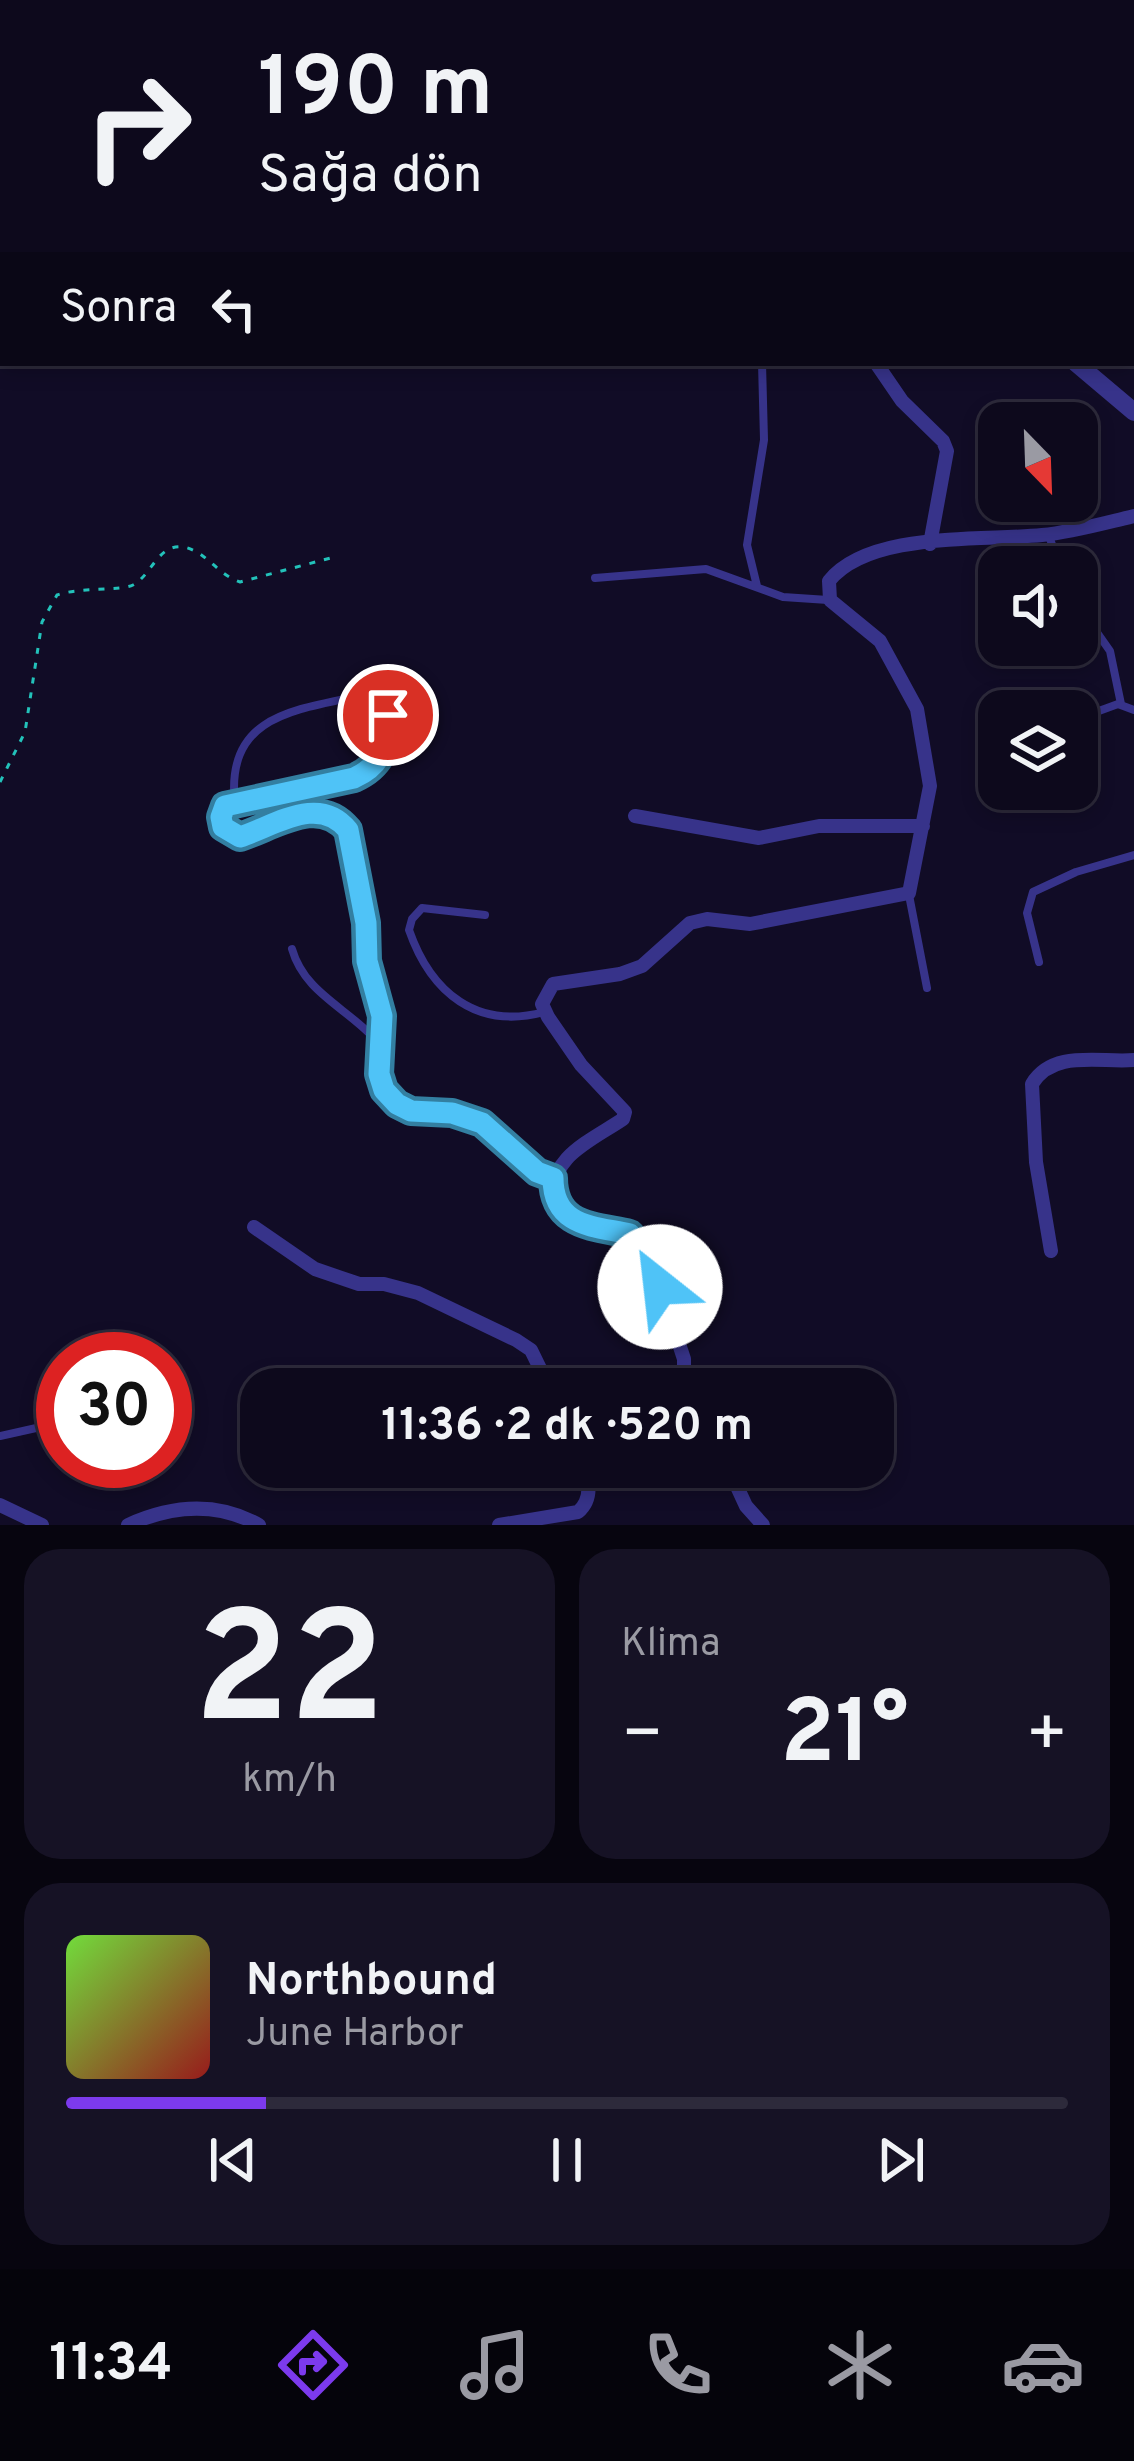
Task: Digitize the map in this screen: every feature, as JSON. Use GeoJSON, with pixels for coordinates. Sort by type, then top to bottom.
{"type":"FeatureCollection","features":[{"type":"Feature","properties":{"kind":"street"},"geometry":{"type":"LineString","coordinates":[[878,366],[947,451],[930,544]]}},
{"type":"Feature","properties":{"kind":"street"},"geometry":{"type":"LineString","coordinates":[[1080,366],[1134,412]]}},
{"type":"Feature","properties":{"kind":"street"},"geometry":{"type":"LineString","coordinates":[[685,1368],[650,1258],[630,1234],[596,1230],[568,1214],[556,1200],[553,1178],[563,1161],[623,1119],[625,1112],[581,1065],[545,1012],[545,993],[553,985],[642,967],[690,923],[707,919],[750,924],[909,893],[930,786],[917,709],[880,641],[830,599],[829,581],[858,557],[888,547],[1049,535],[1134,516]]}},
{"type":"Feature","properties":{"kind":"street"},"geometry":{"type":"LineString","coordinates":[[235,804],[225,806],[221,817],[223,827],[236,836],[316,811],[331,814],[348,830],[366,923],[367,961],[382,1016],[380,1081],[397,1104],[419,1113],[472,1118],[537,1172],[553,1178]]}},
{"type":"Feature","properties":{"kind":"street"},"geometry":{"type":"LineString","coordinates":[[635,817],[759,838],[819,826],[923,826]]}},
{"type":"Feature","properties":{"kind":"street"},"geometry":{"type":"LineString","coordinates":[[1051,1251],[1036,1162],[1032,1084],[1043,1071],[1065,1061],[1134,1060]]}},
{"type":"Feature","properties":{"kind":"street"},"geometry":{"type":"LineString","coordinates":[[254,1227],[304,1262],[337,1278],[418,1293],[468,1314],[532,1350],[543,1368]]}},
{"type":"Feature","properties":{"kind":"street"},"geometry":{"type":"LineString","coordinates":[[499,1525],[578,1513],[585,1507],[590,1488]]}},
{"type":"Feature","properties":{"kind":"street"},"geometry":{"type":"LineString","coordinates":[[737,1488],[746,1507],[763,1525]]}},
{"type":"Feature","properties":{"kind":"street"},"geometry":{"type":"LineString","coordinates":[[0,1504],[42,1525]]}},
{"type":"Feature","properties":{"kind":"street"},"geometry":{"type":"LineString","coordinates":[[128,1525],[163,1512],[206,1507],[259,1525]]}},
{"type":"Feature","properties":{"kind":"lane"},"geometry":{"type":"LineString","coordinates":[[757,586],[747,545],[764,440],[762,366]]}},
{"type":"Feature","properties":{"kind":"lane"},"geometry":{"type":"LineString","coordinates":[[1049,535],[1053,546]]}},
{"type":"Feature","properties":{"kind":"lane"},"geometry":{"type":"LineString","coordinates":[[595,578],[706,569],[804,601],[830,599]]}},
{"type":"Feature","properties":{"kind":"lane"},"geometry":{"type":"LineString","coordinates":[[1098,634],[1110,651],[1121,704]]}},
{"type":"Feature","properties":{"kind":"lane"},"geometry":{"type":"LineString","coordinates":[[358,696],[371,698],[385,709],[386,746],[369,771],[235,804],[233,784],[243,747],[268,720],[358,696]]}},
{"type":"Feature","properties":{"kind":"lane"},"geometry":{"type":"LineString","coordinates":[[1098,712],[1121,704],[1134,710]]}},
{"type":"Feature","properties":{"kind":"lane"},"geometry":{"type":"LineString","coordinates":[[1039,962],[1027,913],[1034,892],[1076,872],[1134,855]]}},
{"type":"Feature","properties":{"kind":"lane"},"geometry":{"type":"LineString","coordinates":[[909,893],[927,988]]}},
{"type":"Feature","properties":{"kind":"lane"},"geometry":{"type":"LineString","coordinates":[[485,915],[422,908],[410,930],[432,973],[461,1003],[503,1018],[545,1012]]}},
{"type":"Feature","properties":{"kind":"lane"},"geometry":{"type":"LineString","coordinates":[[292,949],[300,972],[314,989],[372,1036],[383,1038]]}},
{"type":"Feature","properties":{"kind":"lane"},"geometry":{"type":"LineString","coordinates":[[0,1436],[36,1428]]}},
{"type":"Feature","properties":{"kind":"path"},"geometry":{"type":"LineString","coordinates":[[0,782],[25,732],[41,622],[57,595],[78,588],[136,584],[160,554],[173,547],[206,557],[227,578],[240,582],[338,556]]}},
{"type":"Feature","properties":{"kind":"route"},"geometry":{"type":"LineString","coordinates":[[388,715],[386,746],[369,771],[225,806],[223,827],[240,837],[316,811],[344,824],[364,910],[370,979],[382,1016],[379,1074],[384,1090],[411,1111],[462,1114],[482,1123],[537,1172],[553,1178],[556,1200],[568,1214],[596,1230],[630,1234],[650,1258],[660,1287]]}}]}
